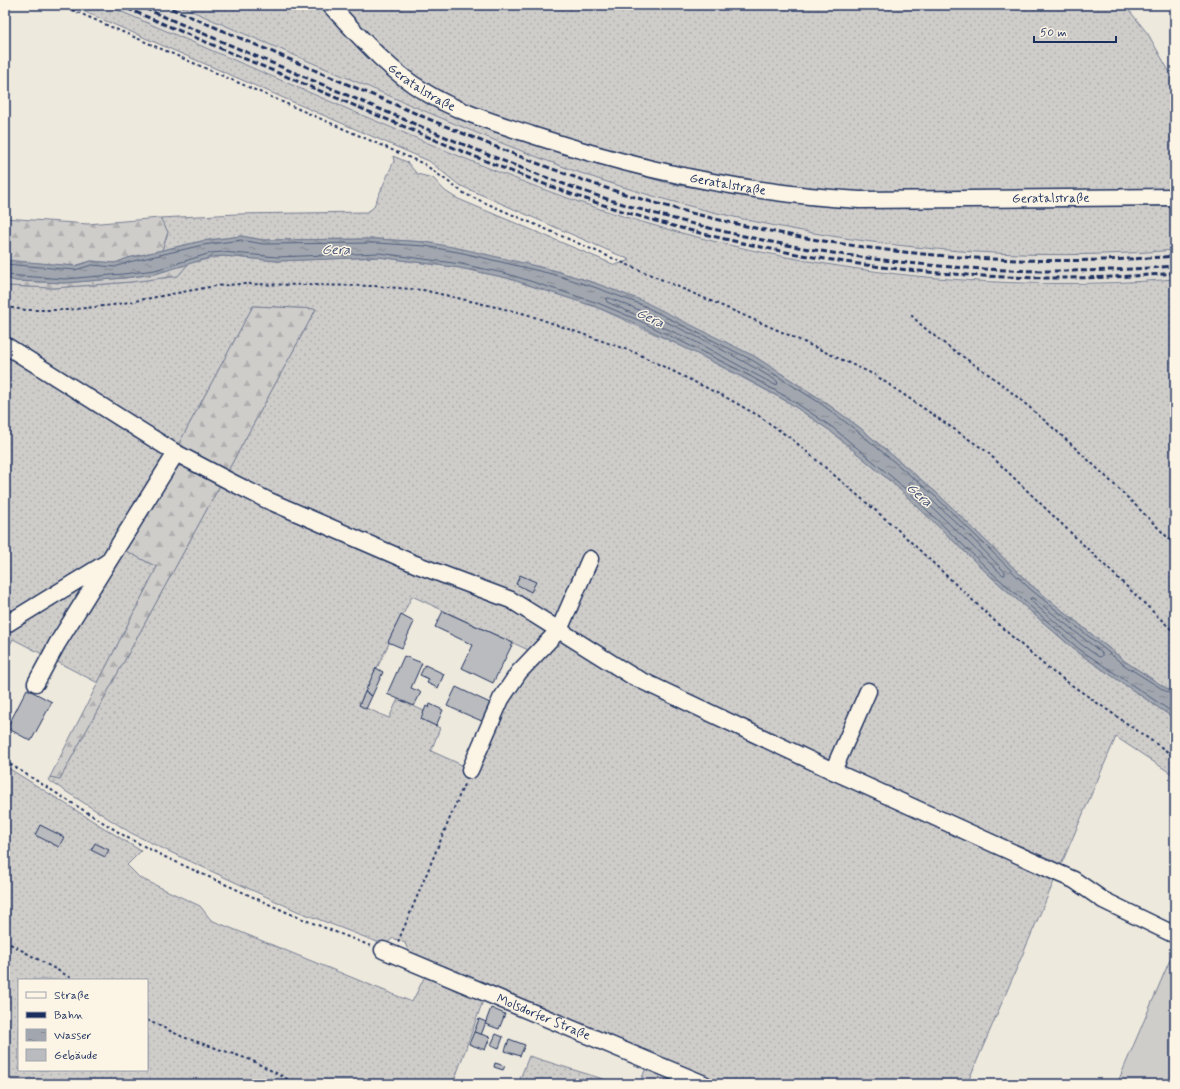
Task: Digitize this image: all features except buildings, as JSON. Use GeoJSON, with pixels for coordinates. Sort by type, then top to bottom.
{"type":"FeatureCollection","features":[{"type":"Feature","properties":{"kind":"street","name":"Geratalstraße"},"geometry":{"type":"LineString","coordinates":[[330,5],[394,70],[426,93],[462,110],[525,133],[588,153],[674,175],[817,198],[922,200],[1175,197]]}},
{"type":"Feature","properties":{"kind":"street"},"geometry":{"type":"LineString","coordinates":[[5,345],[176,453],[267,500],[415,564],[511,600],[535,613],[632,676],[833,771],[1069,878],[1103,900],[1175,935]]}},
{"type":"Feature","properties":{"kind":"street"},"geometry":{"type":"LineString","coordinates":[[36,683],[57,644],[176,453]]}},
{"type":"Feature","properties":{"kind":"street"},"geometry":{"type":"LineString","coordinates":[[470,770],[501,699],[519,672],[559,630],[590,559]]}},
{"type":"Feature","properties":{"kind":"street"},"geometry":{"type":"LineString","coordinates":[[5,625],[109,561]]}},
{"type":"Feature","properties":{"kind":"street"},"geometry":{"type":"LineString","coordinates":[[833,771],[868,691]]}},
{"type":"Feature","properties":{"kind":"street","name":"Molsdorfer Straße"},"geometry":{"type":"LineString","coordinates":[[383,950],[704,1084]]}},
{"type":"Feature","properties":{"kind":"path"},"geometry":{"type":"LineString","coordinates":[[60,5],[424,164],[465,194],[782,332],[875,375],[986,451],[1175,633]]}},
{"type":"Feature","properties":{"kind":"path"},"geometry":{"type":"LineString","coordinates":[[5,307],[26,310],[67,310],[98,307],[215,286],[241,284],[374,286],[423,290],[526,314],[636,354],[727,398],[759,416],[793,440],[896,528],[1000,626],[1050,670],[1175,757]]}},
{"type":"Feature","properties":{"kind":"path"},"geometry":{"type":"LineString","coordinates":[[911,315],[950,349],[1009,390],[1047,422],[1099,469],[1175,545]]}},
{"type":"Feature","properties":{"kind":"path"},"geometry":{"type":"LineString","coordinates":[[5,761],[128,838],[165,857],[295,916],[383,950]]}},
{"type":"Feature","properties":{"kind":"path"},"geometry":{"type":"LineString","coordinates":[[399,940],[470,770]]}},
{"type":"Feature","properties":{"kind":"path"},"geometry":{"type":"LineString","coordinates":[[5,942],[72,979]]}},
{"type":"Feature","properties":{"kind":"path"},"geometry":{"type":"LineString","coordinates":[[148,1020],[183,1037],[251,1060],[297,1084]]}},
{"type":"Feature","properties":{"kind":"shaded area"},"geometry":{"type":"Polygon","coordinates":[[[106,5],[178,5],[500,143],[597,178],[703,210],[829,236],[946,250],[1063,254],[1175,250],[1175,279],[1064,283],[944,278],[825,264],[696,237],[588,205],[490,169],[106,5]]]}},
{"type":"Feature","properties":{"kind":"green space"},"geometry":{"type":"Polygon","coordinates":[[[69,5],[106,5],[364,116],[531,185],[588,205],[659,227],[731,245],[804,260],[878,272],[952,279],[1027,283],[1101,283],[1175,279],[1175,694],[1126,662],[1031,585],[938,494],[859,427],[822,400],[754,356],[595,283],[553,270],[426,242],[376,239],[263,240],[241,236],[202,241],[162,250],[168,232],[160,218],[237,214],[367,212],[373,208],[394,161],[393,156],[407,162],[417,174],[433,178],[445,191],[456,198],[615,265],[630,260],[459,185],[429,161],[69,5]]]}},
{"type":"Feature","properties":{"kind":"green space"},"geometry":{"type":"Polygon","coordinates":[[[178,5],[322,5],[363,51],[391,77],[562,153],[671,184],[774,200],[860,208],[1175,206],[1175,250],[1102,254],[1029,254],[956,251],[883,243],[811,232],[739,218],[668,200],[598,179],[547,161],[448,121],[178,5]]]}},
{"type":"Feature","properties":{"kind":"green space"},"geometry":{"type":"Polygon","coordinates":[[[337,5],[1125,5],[1148,34],[1173,78],[1175,191],[859,194],[774,187],[633,160],[464,105],[428,88],[398,66],[337,5]]]}},
{"type":"Feature","properties":{"kind":"green space"},"geometry":{"type":"Polygon","coordinates":[[[5,218],[88,224],[160,218],[168,232],[162,250],[128,258],[115,263],[91,261],[75,266],[10,261],[5,260],[5,218]]]}},
{"type":"Feature","properties":{"kind":"green space"},"geometry":{"type":"Polygon","coordinates":[[[223,256],[277,261],[379,257],[460,268],[507,278],[596,307],[690,350],[788,402],[829,430],[896,486],[989,575],[1077,652],[1175,719],[1175,776],[1116,737],[967,1084],[719,1084],[410,955],[405,943],[393,938],[385,945],[297,911],[131,833],[48,780],[50,777],[60,779],[316,309],[253,306],[122,549],[157,567],[98,683],[13,639],[5,654],[5,286],[54,288],[131,282],[178,276],[189,263],[223,256]],[[412,596],[359,705],[389,718],[398,699],[424,711],[421,719],[440,728],[431,751],[473,770],[501,708],[539,655],[412,596]]]}},
{"type":"Feature","properties":{"kind":"green space"},"geometry":{"type":"Polygon","coordinates":[[[189,263],[178,276],[131,282],[54,288],[5,286],[5,278],[16,281],[65,283],[155,274],[189,263]]]}},
{"type":"Feature","properties":{"kind":"green space"},"geometry":{"type":"Polygon","coordinates":[[[253,306],[316,309],[60,779],[50,777],[157,567],[122,549],[253,306]]]}},
{"type":"Feature","properties":{"kind":"green space"},"geometry":{"type":"Polygon","coordinates":[[[5,766],[141,851],[127,865],[140,878],[200,906],[211,920],[412,1002],[426,974],[484,998],[453,1084],[5,1084],[5,766]]]}},
{"type":"Feature","properties":{"kind":"green space"},"geometry":{"type":"Polygon","coordinates":[[[1175,948],[1175,1084],[1117,1084],[1175,948]]]}},
{"type":"Feature","properties":{"kind":"green space"},"geometry":{"type":"Polygon","coordinates":[[[529,1056],[619,1084],[518,1084],[529,1056]]]}},
{"type":"Feature","properties":{"kind":"green space"},"geometry":{"type":"Polygon","coordinates":[[[646,1067],[684,1084],[640,1084],[646,1067]]]}},
{"type":"Feature","properties":{"kind":"water","name":"Gera"},"geometry":{"type":"Polygon","coordinates":[[[241,236],[263,240],[376,239],[426,242],[553,270],[595,283],[641,300],[754,356],[822,400],[859,427],[938,494],[1031,585],[1126,662],[1175,694],[1175,719],[1077,652],[989,575],[896,486],[829,430],[788,402],[741,376],[637,324],[596,307],[507,278],[460,268],[379,257],[277,261],[223,256],[212,257],[155,274],[124,278],[65,283],[16,281],[5,278],[5,260],[75,266],[91,261],[115,263],[128,258],[202,241],[241,236]]]}},
{"type":"Feature","properties":{"kind":"railway"},"geometry":{"type":"LineString","coordinates":[[119,5],[499,166],[591,201],[689,230],[757,246],[826,259],[896,269],[965,275],[1035,278],[1105,277],[1175,273]]}},
{"type":"Feature","properties":{"kind":"railway"},"geometry":{"type":"LineString","coordinates":[[137,5],[502,160],[595,195],[693,224],[760,240],[898,262],[967,268],[1036,271],[1106,270],[1175,266]]}},
{"type":"Feature","properties":{"kind":"railway"},"geometry":{"type":"LineString","coordinates":[[163,5],[487,143],[540,164],[594,184],[664,206],[735,224],[808,238],[881,249],[954,257],[1028,260],[1102,260],[1175,256]]}}]}
